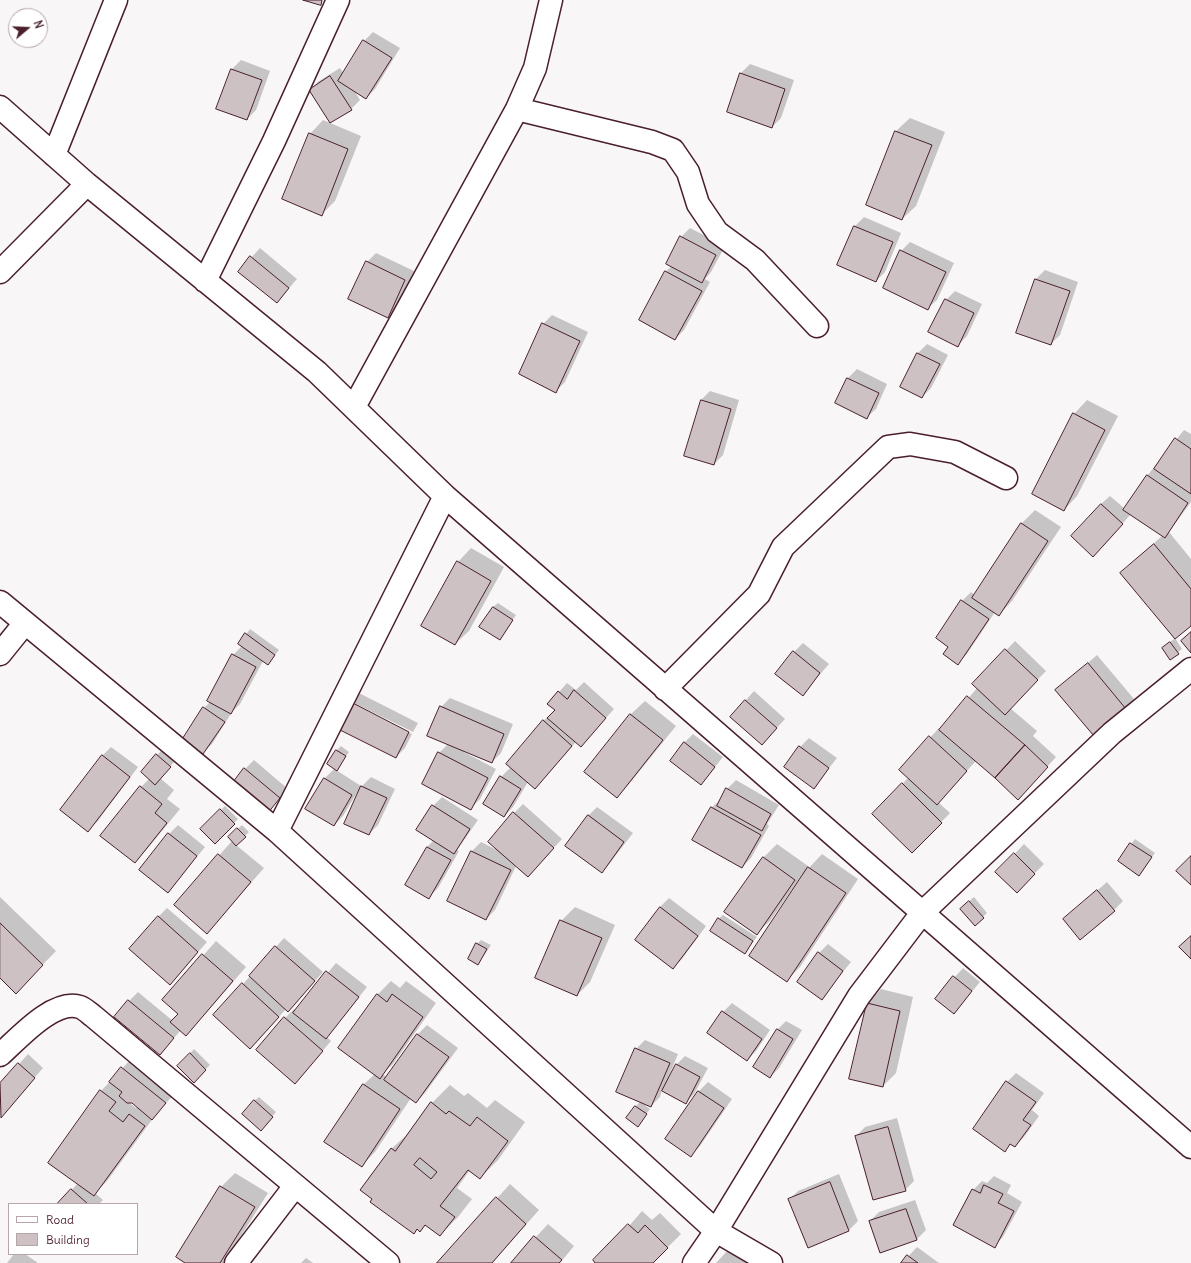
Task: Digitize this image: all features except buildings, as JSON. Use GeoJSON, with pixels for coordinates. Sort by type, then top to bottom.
{"type":"FeatureCollection","features":[{"type":"Feature","properties":{"kind":"street"},"geometry":{"type":"LineString","coordinates":[[54,155],[116,0]]}},
{"type":"Feature","properties":{"kind":"street"},"geometry":{"type":"LineString","coordinates":[[205,281],[274,141],[338,0]]}},
{"type":"Feature","properties":{"kind":"street"},"geometry":{"type":"LineString","coordinates":[[354,407],[517,109],[535,68],[551,0]]}},
{"type":"Feature","properties":{"kind":"street"},"geometry":{"type":"LineString","coordinates":[[0,107],[87,184],[317,372],[445,496],[1191,1147]]}},
{"type":"Feature","properties":{"kind":"street"},"geometry":{"type":"LineString","coordinates":[[517,109],[652,142],[673,150],[688,172],[698,204],[717,232],[755,260],[817,326]]}},
{"type":"Feature","properties":{"kind":"street"},"geometry":{"type":"LineString","coordinates":[[0,272],[87,184]]}},
{"type":"Feature","properties":{"kind":"street"},"geometry":{"type":"LineString","coordinates":[[665,689],[759,594],[783,547],[888,447],[910,444],[955,452],[1006,478]]}},
{"type":"Feature","properties":{"kind":"street"},"geometry":{"type":"LineString","coordinates":[[277,831],[445,496]]}},
{"type":"Feature","properties":{"kind":"street"},"geometry":{"type":"LineString","coordinates":[[0,602],[277,831],[716,1231],[771,1263]]}},
{"type":"Feature","properties":{"kind":"street"},"geometry":{"type":"LineString","coordinates":[[0,654],[25,623]]}},
{"type":"Feature","properties":{"kind":"street"},"geometry":{"type":"LineString","coordinates":[[694,1263],[716,1231],[859,996],[922,913],[1112,732],[1191,669]]}},
{"type":"Feature","properties":{"kind":"street"},"geometry":{"type":"LineString","coordinates":[[0,1055],[40,1019],[63,1007],[80,1007],[93,1016],[388,1263]]}},
{"type":"Feature","properties":{"kind":"street"},"geometry":{"type":"LineString","coordinates":[[236,1263],[295,1186]]}}]}
